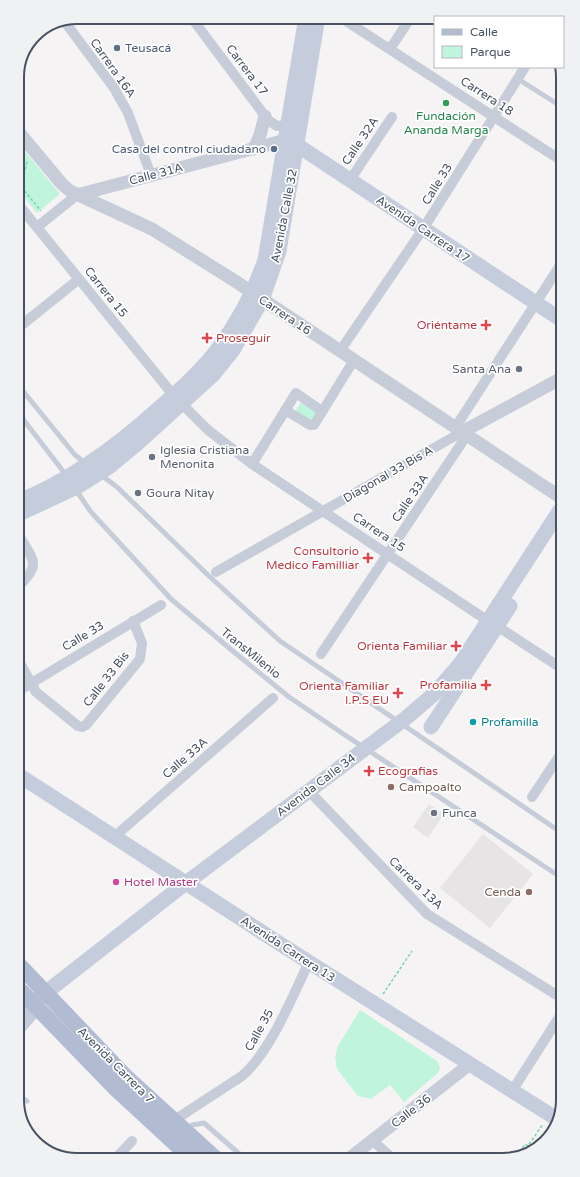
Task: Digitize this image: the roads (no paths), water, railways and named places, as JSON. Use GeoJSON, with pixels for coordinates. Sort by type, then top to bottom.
{"type":"FeatureCollection","features":[{"type":"Feature","properties":{"kind":"main road","name":"Avenida Calle 32"},"geometry":{"type":"LineString","coordinates":[[291,142],[288,125],[305,24]]}},
{"type":"Feature","properties":{"kind":"main road","name":"Avenida Calle 32"},"geometry":{"type":"LineString","coordinates":[[24,511],[93,469],[124,438],[178,400],[257,297],[279,251],[291,142],[316,24]]}},
{"type":"Feature","properties":{"kind":"main road","name":"Avenida Carrera 17"},"geometry":{"type":"LineString","coordinates":[[291,142],[556,316]]}},
{"type":"Feature","properties":{"kind":"main road","name":"Avenida Calle 32"},"geometry":{"type":"LineString","coordinates":[[24,499],[71,483]]}},
{"type":"Feature","properties":{"kind":"main road","name":"Avenida Calle 34"},"geometry":{"type":"LineString","coordinates":[[431,727],[556,517]]}},
{"type":"Feature","properties":{"kind":"main road","name":"Avenida Calle 34"},"geometry":{"type":"LineString","coordinates":[[28,1003],[45,992],[88,956],[309,791],[434,694],[448,679],[492,623],[556,534]]}},
{"type":"Feature","properties":{"kind":"main road","name":"Avenida Carrera 13"},"geometry":{"type":"LineString","coordinates":[[24,779],[186,884],[553,1117]]}},
{"type":"Feature","properties":{"kind":"main road","name":"Avenida Carrera 7"},"geometry":{"type":"LineString","coordinates":[[24,970],[112,1063],[173,1121],[210,1153]]}},
{"type":"Feature","properties":{"kind":"main road","name":"Avenida Carrera 7"},"geometry":{"type":"LineString","coordinates":[[28,1003],[114,1087],[186,1153]]}},
{"type":"Feature","properties":{"kind":"street","name":"Carrera 17"},"geometry":{"type":"LineString","coordinates":[[198,24],[265,116],[277,126],[288,125]]}},
{"type":"Feature","properties":{"kind":"street","name":"Carrera 18"},"geometry":{"type":"LineString","coordinates":[[351,24],[556,156]]}},
{"type":"Feature","properties":{"kind":"street"},"geometry":{"type":"LineString","coordinates":[[390,49],[406,24]]}},
{"type":"Feature","properties":{"kind":"street","name":"Carrera 16A"},"geometry":{"type":"LineString","coordinates":[[66,25],[114,88],[128,113],[151,175]]}},
{"type":"Feature","properties":{"kind":"street","name":"Calle 33"},"geometry":{"type":"LineString","coordinates":[[340,351],[423,229],[524,68]]}},
{"type":"Feature","properties":{"kind":"street"},"geometry":{"type":"LineString","coordinates":[[254,149],[260,135],[265,116]]}},
{"type":"Feature","properties":{"kind":"street","name":"Calle 32A"},"geometry":{"type":"LineString","coordinates":[[350,180],[392,117]]}},
{"type":"Feature","properties":{"kind":"street","name":"Carrera 16"},"geometry":{"type":"LineString","coordinates":[[24,139],[61,183],[77,195],[152,229],[556,493]]}},
{"type":"Feature","properties":{"kind":"street","name":"Calle 31A"},"geometry":{"type":"LineString","coordinates":[[37,227],[77,195],[254,149],[291,142]]}},
{"type":"Feature","properties":{"kind":"street","name":"Carrera 15"},"geometry":{"type":"LineString","coordinates":[[24,211],[178,400],[208,430],[252,464],[556,665]]}},
{"type":"Feature","properties":{"kind":"street","name":"Calle 33A"},"geometry":{"type":"LineString","coordinates":[[321,654],[388,554],[556,273]]}},
{"type":"Feature","properties":{"kind":"street"},"geometry":{"type":"LineString","coordinates":[[24,323],[79,279]]}},
{"type":"Feature","properties":{"kind":"street"},"geometry":{"type":"LineString","coordinates":[[285,410],[312,425],[354,360]]}},
{"type":"Feature","properties":{"kind":"street","name":"Diagonal 33 Bis A"},"geometry":{"type":"LineString","coordinates":[[216,572],[462,432],[556,381]]}},
{"type":"Feature","properties":{"kind":"street"},"geometry":{"type":"LineString","coordinates":[[252,464],[296,393],[322,411]]}},
{"type":"Feature","properties":{"kind":"street"},"geometry":{"type":"LineString","coordinates":[[24,544],[34,562],[34,568],[31,574],[24,581]]}},
{"type":"Feature","properties":{"kind":"street","name":"Calle 33"},"geometry":{"type":"LineString","coordinates":[[24,687],[161,605]]}},
{"type":"Feature","properties":{"kind":"street","name":"Calle 33 Bis"},"geometry":{"type":"LineString","coordinates":[[31,682],[33,688],[40,696],[78,726],[82,727],[86,725],[140,659],[142,643],[133,621]]}},
{"type":"Feature","properties":{"kind":"street"},"geometry":{"type":"LineString","coordinates":[[24,670],[31,682]]}},
{"type":"Feature","properties":{"kind":"street","name":"Calle 33A"},"geometry":{"type":"LineString","coordinates":[[114,837],[273,698]]}},
{"type":"Feature","properties":{"kind":"street"},"geometry":{"type":"LineString","coordinates":[[532,797],[556,761]]}},
{"type":"Feature","properties":{"kind":"street","name":"Carrera 13A"},"geometry":{"type":"LineString","coordinates":[[309,791],[427,914],[556,995]]}},
{"type":"Feature","properties":{"kind":"street","name":"Calle 35"},"geometry":{"type":"LineString","coordinates":[[173,1121],[242,1076],[252,1067],[267,1046],[309,962]]}},
{"type":"Feature","properties":{"kind":"street","name":"Avenida Calle 34"},"geometry":{"type":"LineString","coordinates":[[24,1016],[28,1003]]}},
{"type":"Feature","properties":{"kind":"street"},"geometry":{"type":"LineString","coordinates":[[512,1091],[556,1022]]}},
{"type":"Feature","properties":{"kind":"street","name":"Calle 36"},"geometry":{"type":"LineString","coordinates":[[356,1153],[470,1064]]}},
{"type":"Feature","properties":{"kind":"street"},"geometry":{"type":"LineString","coordinates":[[121,1153],[132,1141]]}},
{"type":"Feature","properties":{"kind":"street"},"geometry":{"type":"LineString","coordinates":[[373,1141],[386,1153]]}},
{"type":"Feature","properties":{"kind":"lane"},"geometry":{"type":"LineString","coordinates":[[518,79],[556,102]]}},
{"type":"Feature","properties":{"kind":"lane"},"geometry":{"type":"LineString","coordinates":[[24,392],[75,455],[117,487],[209,576],[280,641],[556,829]]}},
{"type":"Feature","properties":{"kind":"lane","name":"TransMilenio"},"geometry":{"type":"LineString","coordinates":[[24,422],[92,512],[171,599],[290,697],[556,874]]}},
{"type":"Feature","properties":{"kind":"lane"},"geometry":{"type":"LineString","coordinates":[[192,1126],[204,1123],[238,1153]]}},
{"type":"Feature","properties":{"kind":"place","name":"Teusacá"},"geometry":{"type":"Point","coordinates":[117,48]}},
{"type":"Feature","properties":{"kind":"place","name":"Fundación Ananda Marga"},"geometry":{"type":"Point","coordinates":[446,103]}},
{"type":"Feature","properties":{"kind":"place","name":"Casa del control ciudadano"},"geometry":{"type":"Point","coordinates":[274,149]}},
{"type":"Feature","properties":{"kind":"place","name":"Oriéntame"},"geometry":{"type":"Point","coordinates":[486,325]}},
{"type":"Feature","properties":{"kind":"place","name":"Proseguir"},"geometry":{"type":"Point","coordinates":[207,338]}},
{"type":"Feature","properties":{"kind":"place","name":"Santa Ana"},"geometry":{"type":"Point","coordinates":[519,369]}},
{"type":"Feature","properties":{"kind":"place","name":"Iglesia Cristiana Menonita"},"geometry":{"type":"Point","coordinates":[152,457]}},
{"type":"Feature","properties":{"kind":"place","name":"Goura Nitay"},"geometry":{"type":"Point","coordinates":[138,493]}},
{"type":"Feature","properties":{"kind":"place","name":"Consultorio Medico Familliar"},"geometry":{"type":"Point","coordinates":[368,558]}},
{"type":"Feature","properties":{"kind":"place","name":"Orienta Familiar"},"geometry":{"type":"Point","coordinates":[456,646]}},
{"type":"Feature","properties":{"kind":"place","name":"Profamilia"},"geometry":{"type":"Point","coordinates":[486,685]}},
{"type":"Feature","properties":{"kind":"place","name":"Orienta Familiar I.P.S EU"},"geometry":{"type":"Point","coordinates":[398,693]}},
{"type":"Feature","properties":{"kind":"place","name":"Profamilla"},"geometry":{"type":"Point","coordinates":[473,722]}},
{"type":"Feature","properties":{"kind":"place","name":"Ecografias"},"geometry":{"type":"Point","coordinates":[369,771]}},
{"type":"Feature","properties":{"kind":"place","name":"Campoalto"},"geometry":{"type":"Point","coordinates":[391,787]}},
{"type":"Feature","properties":{"kind":"place","name":"Funca"},"geometry":{"type":"Point","coordinates":[434,813]}},
{"type":"Feature","properties":{"kind":"place","name":"Hotel Master"},"geometry":{"type":"Point","coordinates":[116,882]}},
{"type":"Feature","properties":{"kind":"place","name":"Cenda"},"geometry":{"type":"Point","coordinates":[529,892]}}]}
